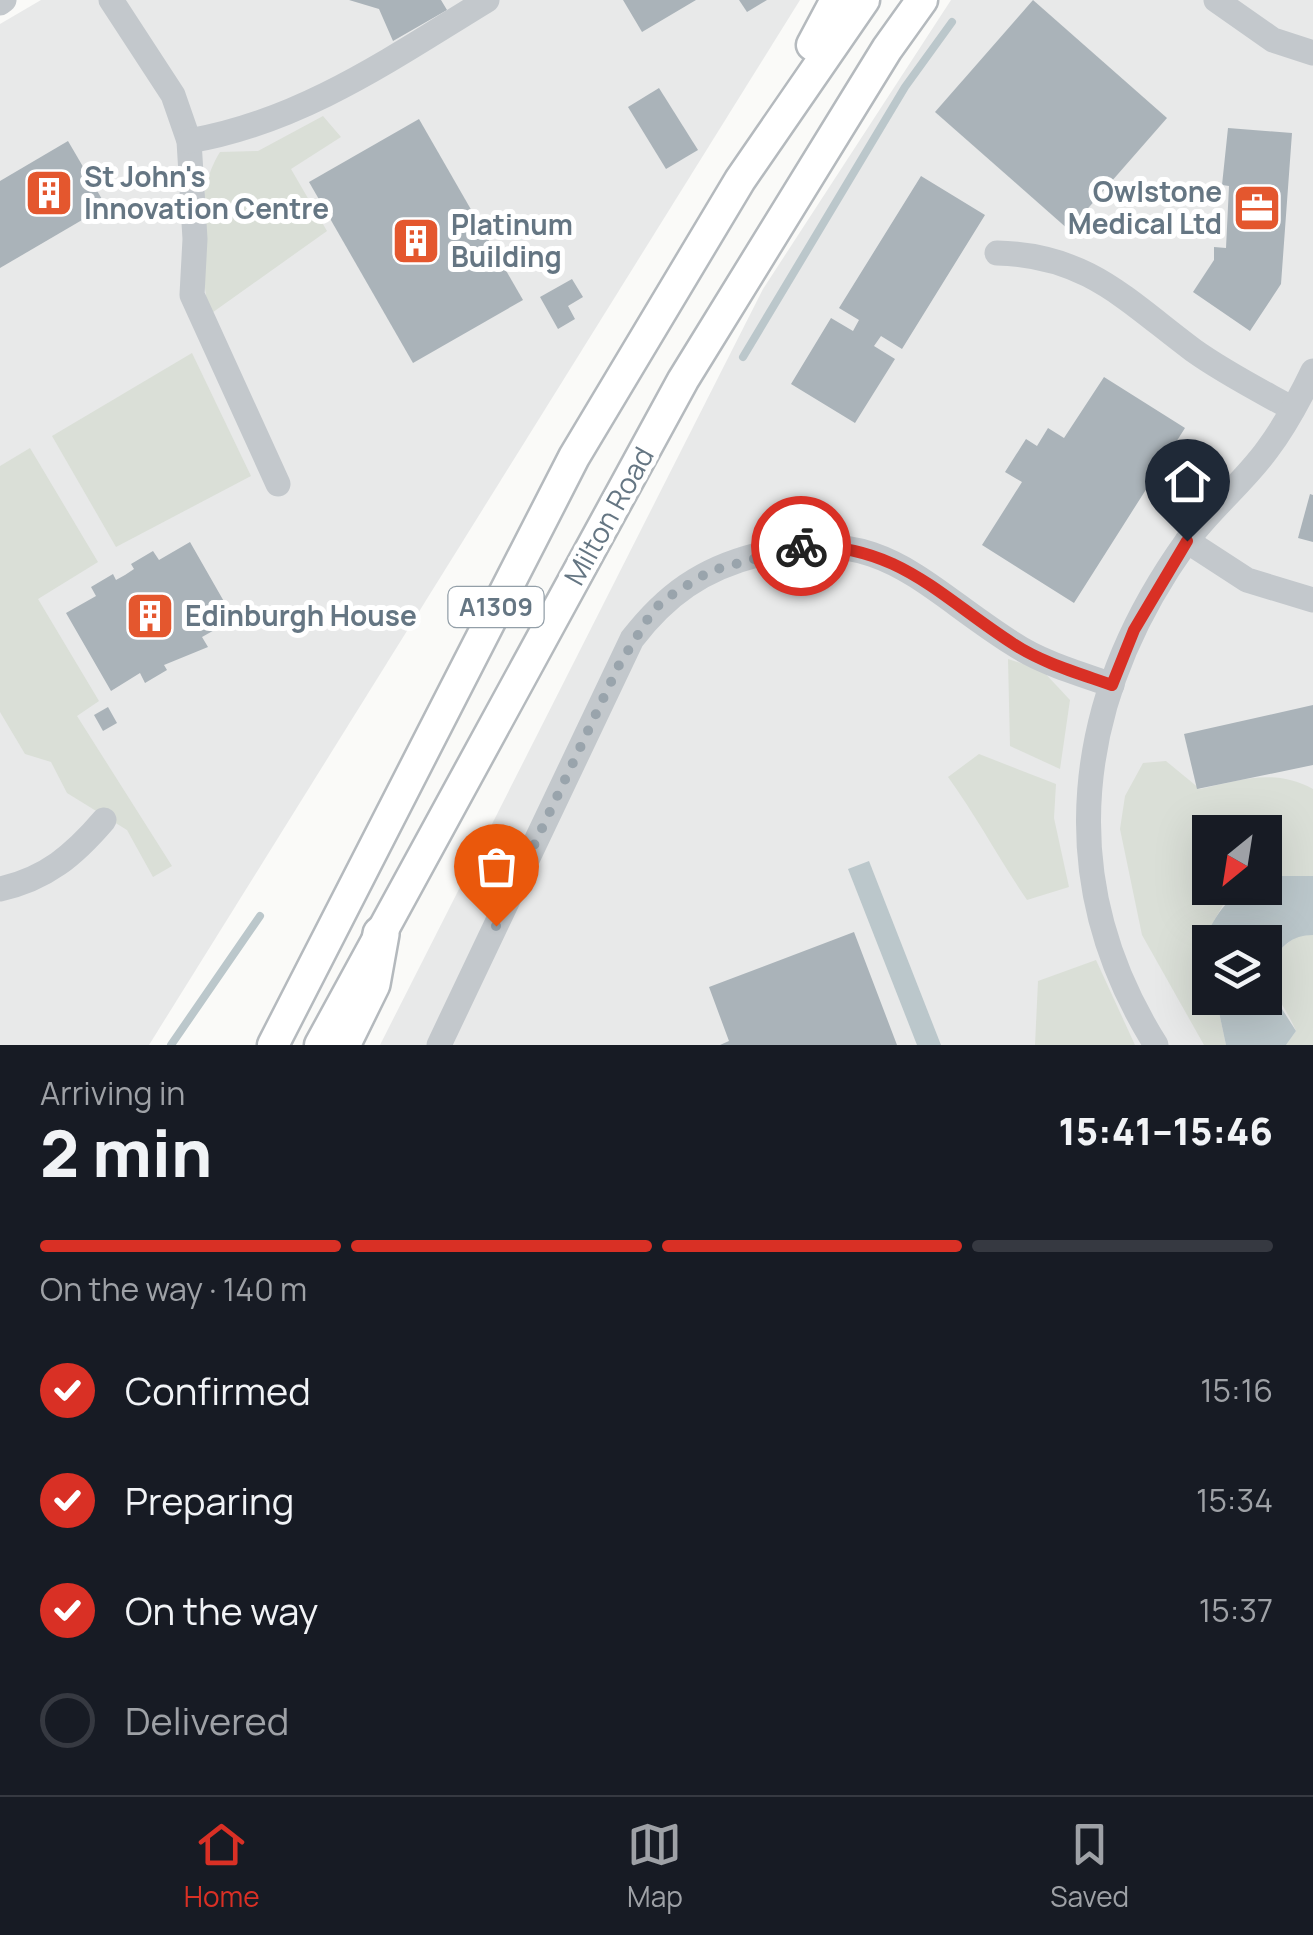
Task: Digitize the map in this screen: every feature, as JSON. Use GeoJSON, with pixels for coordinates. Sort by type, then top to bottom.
{"type":"FeatureCollection","features":[{"type":"Feature","properties":{"kind":"highway"},"geometry":{"type":"LineString","coordinates":[[342,1045],[372,984],[381,934]]}},
{"type":"Feature","properties":{"kind":"main road","name":"A1309"},"geometry":{"type":"LineString","coordinates":[[740,180],[836,0]]}},
{"type":"Feature","properties":{"kind":"main road","name":"Milton Road"},"geometry":{"type":"LineString","coordinates":[[272,1045],[574,458],[740,180],[864,0]]}},
{"type":"Feature","properties":{"kind":"main road","name":"Milton Road"},"geometry":{"type":"LineString","coordinates":[[320,1045],[683,380],[887,50],[922,0]]}},
{"type":"Feature","properties":{"kind":"street"},"geometry":{"type":"LineString","coordinates":[[111,0],[173,96],[189,141],[195,239],[192,295],[278,484]]}},
{"type":"Feature","properties":{"kind":"street"},"geometry":{"type":"LineString","coordinates":[[189,141],[266,124],[330,94],[487,0]]}},
{"type":"Feature","properties":{"kind":"street"},"geometry":{"type":"LineString","coordinates":[[1217,8],[1273,40],[1313,54]]}},
{"type":"Feature","properties":{"kind":"street"},"geometry":{"type":"LineString","coordinates":[[997,253],[1052,258],[1109,284],[1193,349],[1293,409]]}},
{"type":"Feature","properties":{"kind":"street"},"geometry":{"type":"LineString","coordinates":[[1156,1045],[1120,984],[1088,866],[1090,770],[1112,685],[1134,630],[1187,541],[1266,451],[1313,371]]}},
{"type":"Feature","properties":{"kind":"street"},"geometry":{"type":"LineString","coordinates":[[1187,541],[1247,580],[1313,600]]}},
{"type":"Feature","properties":{"kind":"street"},"geometry":{"type":"LineString","coordinates":[[439,1045],[632,639],[662,601],[710,571],[793,546],[852,548],[919,574],[1013,644],[1112,685]]}},
{"type":"Feature","properties":{"kind":"street"},"geometry":{"type":"LineString","coordinates":[[0,889],[44,874],[72,858],[104,820]]}},
{"type":"Feature","properties":{"kind":"shaded area"},"geometry":{"type":"Polygon","coordinates":[[[41,0],[800,0],[149,1045],[0,1045],[0,24],[41,0]]]}},
{"type":"Feature","properties":{"kind":"shaded area"},"geometry":{"type":"Polygon","coordinates":[[[951,0],[1313,0],[1313,1045],[380,1045],[763,289],[951,0]]]}},
{"type":"Feature","properties":{"kind":"shaded area"},"geometry":{"type":"Polygon","coordinates":[[[323,116],[341,137],[291,169],[327,231],[209,315],[203,275],[202,210],[205,189],[220,152],[258,151],[323,116]]]}},
{"type":"Feature","properties":{"kind":"shaded area"},"geometry":{"type":"Polygon","coordinates":[[[192,353],[251,476],[116,547],[52,436],[192,353]]]}},
{"type":"Feature","properties":{"kind":"shaded area"},"geometry":{"type":"Polygon","coordinates":[[[30,448],[98,562],[38,599],[99,701],[77,716],[172,866],[153,877],[127,830],[67,793],[51,762],[25,754],[0,712],[0,466],[30,448]]]}},
{"type":"Feature","properties":{"kind":"shaded area"},"geometry":{"type":"Polygon","coordinates":[[[1008,659],[1042,670],[1070,700],[1060,769],[1010,746],[1008,659]]]}},
{"type":"Feature","properties":{"kind":"shaded area"},"geometry":{"type":"Polygon","coordinates":[[[979,754],[1056,784],[1054,818],[1069,887],[1027,900],[948,777],[979,754]]]}},
{"type":"Feature","properties":{"kind":"shaded area"},"geometry":{"type":"Polygon","coordinates":[[[1166,761],[1200,789],[1271,777],[1313,789],[1313,876],[1282,879],[1282,815],[1192,815],[1192,905],[1223,905],[1212,925],[1192,925],[1192,1015],[1220,1015],[1226,1045],[1204,1045],[1142,935],[1120,829],[1125,796],[1143,763],[1166,761]]]}},
{"type":"Feature","properties":{"kind":"shaded area"},"geometry":{"type":"Polygon","coordinates":[[[869,861],[941,1045],[917,1045],[848,869],[869,861]]]}},
{"type":"Feature","properties":{"kind":"shaded area"},"geometry":{"type":"Polygon","coordinates":[[[1282,876],[1313,876],[1313,935],[1298,937],[1282,948],[1282,925],[1211,925],[1225,905],[1282,905],[1282,876]]]}},
{"type":"Feature","properties":{"kind":"shaded area"},"geometry":{"type":"Polygon","coordinates":[[[1299,935],[1313,935],[1313,1045],[1286,1045],[1296,1031],[1282,1004],[1282,948],[1299,935]]]}},
{"type":"Feature","properties":{"kind":"shaded area"},"geometry":{"type":"Polygon","coordinates":[[[1096,960],[1135,1045],[1035,1045],[1038,981],[1096,960]]]}},
{"type":"Feature","properties":{"kind":"shaded area"},"geometry":{"type":"Polygon","coordinates":[[[1282,1009],[1296,1031],[1286,1045],[1226,1045],[1220,1015],[1282,1015],[1282,1009]]]}},
{"type":"Feature","properties":{"kind":"building"},"geometry":{"type":"Polygon","coordinates":[[[349,0],[441,0],[447,10],[393,41],[379,9],[349,0]]]}},
{"type":"Feature","properties":{"kind":"building"},"geometry":{"type":"Polygon","coordinates":[[[623,0],[696,0],[642,32],[623,0]]]}},
{"type":"Feature","properties":{"kind":"building"},"geometry":{"type":"Polygon","coordinates":[[[739,0],[767,0],[747,12],[739,0]]]}},
{"type":"Feature","properties":{"kind":"building"},"geometry":{"type":"Polygon","coordinates":[[[1033,0],[1167,118],[1069,230],[935,112],[1033,0]]]}},
{"type":"Feature","properties":{"kind":"building"},"geometry":{"type":"Polygon","coordinates":[[[659,88],[698,150],[666,169],[628,107],[659,88]]]}},
{"type":"Feature","properties":{"kind":"building","name":"Platinum Building"},"geometry":{"type":"Polygon","coordinates":[[[419,119],[523,300],[413,363],[309,182],[419,119]]]}},
{"type":"Feature","properties":{"kind":"building","name":"Owlstone Medical Ltd"},"geometry":{"type":"Polygon","coordinates":[[[1228,128],[1292,133],[1281,284],[1250,331],[1193,292],[1214,260],[1214,247],[1226,248],[1229,186],[1222,185],[1228,128]]]}},
{"type":"Feature","properties":{"kind":"building","name":"St John's Innovation Centre"},"geometry":{"type":"Polygon","coordinates":[[[68,141],[106,206],[0,268],[0,181],[68,141]]]}},
{"type":"Feature","properties":{"kind":"building"},"geometry":{"type":"Polygon","coordinates":[[[921,176],[985,215],[902,349],[881,336],[874,346],[895,359],[855,423],[791,384],[831,318],[853,331],[859,320],[839,308],[921,176]]]}},
{"type":"Feature","properties":{"kind":"building"},"geometry":{"type":"Polygon","coordinates":[[[572,279],[583,297],[568,306],[575,319],[558,329],[540,297],[572,279]]]}},
{"type":"Feature","properties":{"kind":"building"},"geometry":{"type":"Polygon","coordinates":[[[1104,377],[1185,428],[1074,603],[982,545],[1022,482],[1005,472],[1026,439],[1037,446],[1048,428],[1064,438],[1104,377]]]}},
{"type":"Feature","properties":{"kind":"building"},"geometry":{"type":"Polygon","coordinates":[[[1310,494],[1313,495],[1313,542],[1298,538],[1310,494]]]}},
{"type":"Feature","properties":{"kind":"building","name":"Edinburgh House"},"geometry":{"type":"Polygon","coordinates":[[[190,542],[234,619],[202,637],[208,647],[164,665],[167,670],[145,683],[140,673],[111,691],[66,613],[96,596],[91,587],[113,574],[116,580],[125,575],[134,569],[131,564],[153,551],[159,560],[190,542]]]}},
{"type":"Feature","properties":{"kind":"building"},"geometry":{"type":"Polygon","coordinates":[[[1313,705],[1313,765],[1197,789],[1184,734],[1313,705]]]}},
{"type":"Feature","properties":{"kind":"building"},"geometry":{"type":"Polygon","coordinates":[[[108,707],[117,723],[103,731],[94,715],[108,707]]]}},
{"type":"Feature","properties":{"kind":"building"},"geometry":{"type":"Polygon","coordinates":[[[854,932],[897,1045],[720,1045],[729,1041],[709,987],[854,932]]]}},
{"type":"Feature","properties":{"kind":"waterway"},"geometry":{"type":"LineString","coordinates":[[743,357],[905,87],[952,22]]}},
{"type":"Feature","properties":{"kind":"waterway"},"geometry":{"type":"LineString","coordinates":[[171,1045],[260,916]]}},
{"type":"Feature","properties":{"kind":"way so far"},"geometry":{"type":"LineString","coordinates":[[496,926],[619,665],[649,617],[662,601],[710,571],[736,560],[801,546]]}},
{"type":"Feature","properties":{"kind":"place","name":"St John's Innovation Centre"},"geometry":{"type":"Point","coordinates":[49,193]}},
{"type":"Feature","properties":{"kind":"place","name":"Owlstone Medical Ltd"},"geometry":{"type":"Point","coordinates":[1257,208]}},
{"type":"Feature","properties":{"kind":"place","name":"Platinum Building"},"geometry":{"type":"Point","coordinates":[416,241]}},
{"type":"Feature","properties":{"kind":"place","name":"Edinburgh House"},"geometry":{"type":"Point","coordinates":[150,616]}},
{"type":"Feature","properties":{"kind":"route"},"geometry":{"type":"LineString","coordinates":[[801,546],[852,548],[899,564],[919,574],[1013,644],[1112,685],[1134,630],[1187,541]]}}]}
